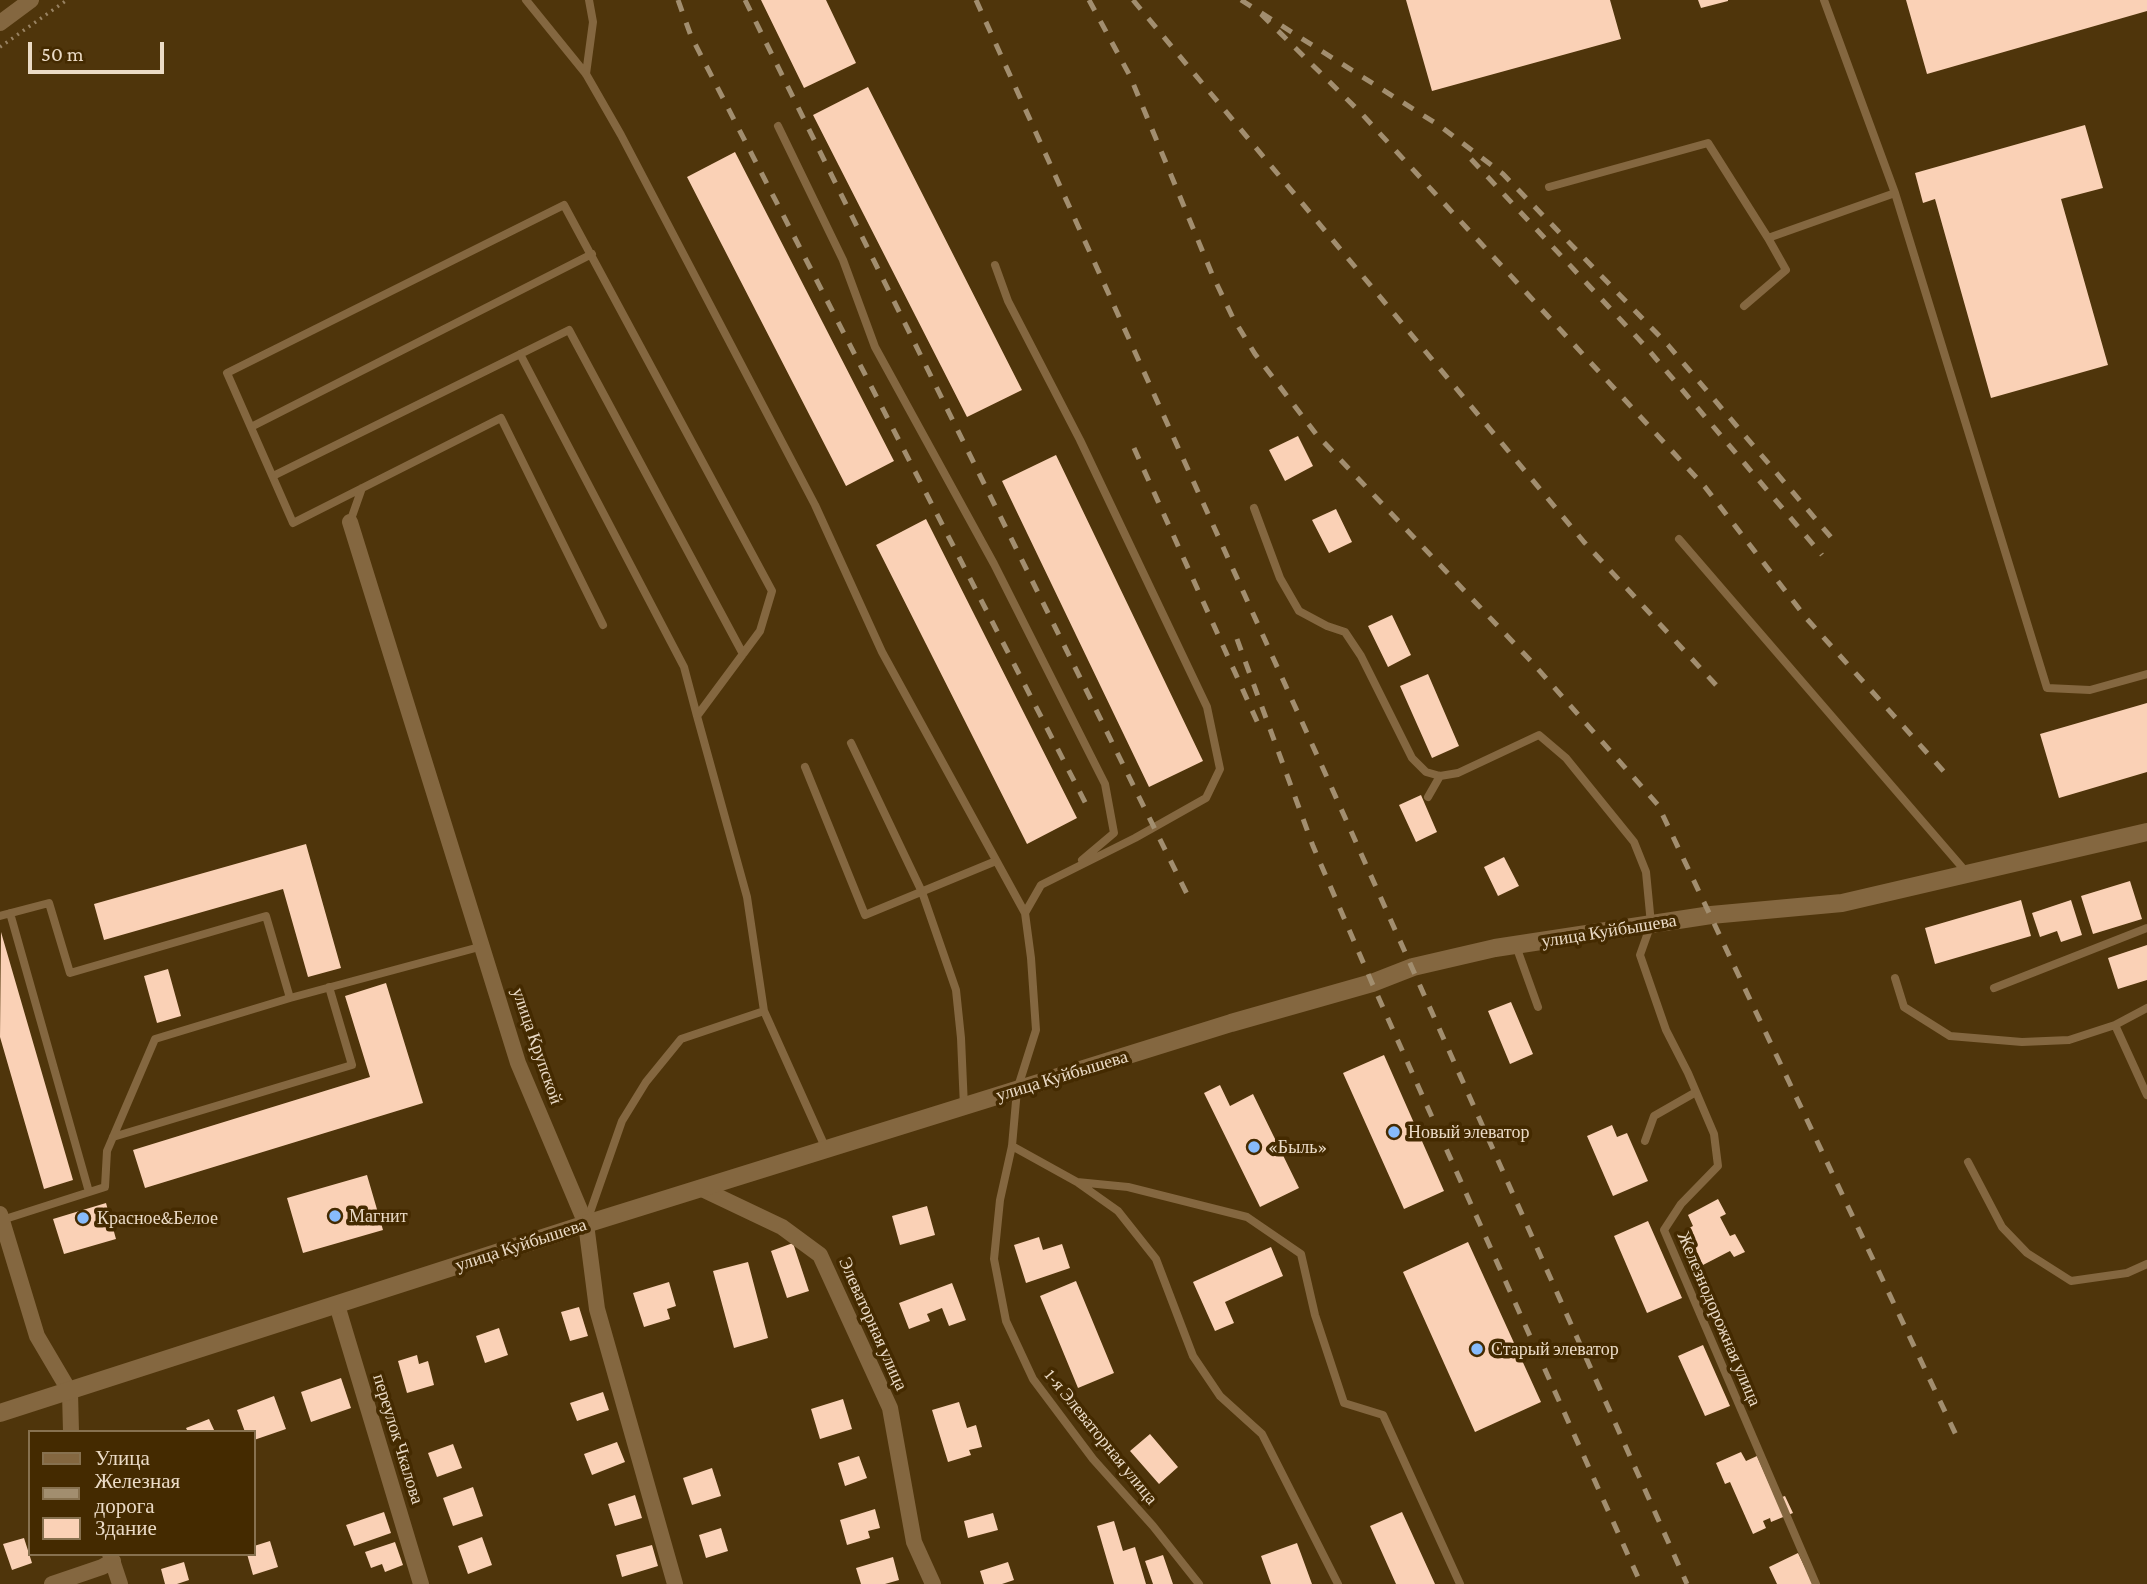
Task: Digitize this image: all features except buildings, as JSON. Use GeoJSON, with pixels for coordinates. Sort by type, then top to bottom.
{"type":"FeatureCollection","features":[{"type":"Feature","properties":{"kind":"street"},"geometry":{"type":"LineString","coordinates":[[0,23],[31,0]]}},
{"type":"Feature","properties":{"kind":"street","name":"улица Крупской"},"geometry":{"type":"LineString","coordinates":[[350,522],[518,1063],[586,1224],[597,1309],[675,1584]]}},
{"type":"Feature","properties":{"kind":"street","name":"улица Куйбышева"},"geometry":{"type":"LineString","coordinates":[[0,1413],[700,1188],[1231,1023],[1372,983],[1413,967],[1495,948],[1711,915],[1842,903],[2147,832]]}},
{"type":"Feature","properties":{"kind":"street","name":"Элеваторная улица"},"geometry":{"type":"LineString","coordinates":[[700,1188],[782,1227],[820,1255],[890,1408],[914,1542],[933,1584]]}},
{"type":"Feature","properties":{"kind":"street"},"geometry":{"type":"LineString","coordinates":[[1,1217],[37,1336],[70,1392],[71,1430]]}},
{"type":"Feature","properties":{"kind":"street","name":"переулок Чкалова"},"geometry":{"type":"LineString","coordinates":[[337,1305],[421,1584]]}},
{"type":"Feature","properties":{"kind":"street"},"geometry":{"type":"LineString","coordinates":[[52,1584],[103,1567],[112,1558],[120,1584]]}},
{"type":"Feature","properties":{"kind":"lane","name":"1-я Элеваторная улица"},"geometry":{"type":"LineString","coordinates":[[526,0],[586,74],[621,135],[816,505],[882,652],[1024,913],[1031,958],[1036,1030],[1017,1090],[1012,1146],[999,1200],[994,1259],[1006,1321],[1033,1379],[1093,1459],[1153,1526],[1199,1584]]}},
{"type":"Feature","properties":{"kind":"lane"},"geometry":{"type":"LineString","coordinates":[[586,74],[593,22],[589,0]]}},
{"type":"Feature","properties":{"kind":"lane"},"geometry":{"type":"LineString","coordinates":[[1824,0],[1895,193],[2047,688],[2090,690],[2147,674]]}},
{"type":"Feature","properties":{"kind":"lane"},"geometry":{"type":"LineString","coordinates":[[778,126],[843,260],[875,347],[995,564],[1105,785],[1114,833],[1075,867]]}},
{"type":"Feature","properties":{"kind":"lane"},"geometry":{"type":"LineString","coordinates":[[1549,187],[1708,143],[1786,270],[1744,306]]}},
{"type":"Feature","properties":{"kind":"lane"},"geometry":{"type":"LineString","coordinates":[[1768,238],[1895,193]]}},
{"type":"Feature","properties":{"kind":"lane"},"geometry":{"type":"LineString","coordinates":[[603,625],[501,418],[293,523],[227,373],[564,205],[772,591],[760,631],[697,716]]}},
{"type":"Feature","properties":{"kind":"lane"},"geometry":{"type":"LineString","coordinates":[[251,427],[592,254]]}},
{"type":"Feature","properties":{"kind":"lane"},"geometry":{"type":"LineString","coordinates":[[995,265],[1008,301],[1080,440],[1207,707],[1220,769],[1206,798],[1135,838],[1041,885],[1024,913]]}},
{"type":"Feature","properties":{"kind":"lane"},"geometry":{"type":"LineString","coordinates":[[272,476],[569,330],[743,654]]}},
{"type":"Feature","properties":{"kind":"lane"},"geometry":{"type":"LineString","coordinates":[[520,354],[684,667],[747,897],[764,1011],[826,1149]]}},
{"type":"Feature","properties":{"kind":"lane"},"geometry":{"type":"LineString","coordinates":[[350,522],[362,488]]}},
{"type":"Feature","properties":{"kind":"lane"},"geometry":{"type":"LineString","coordinates":[[1254,508],[1280,578],[1299,611],[1345,632],[1361,656],[1412,758],[1426,772],[1440,776],[1428,797]]}},
{"type":"Feature","properties":{"kind":"lane"},"geometry":{"type":"LineString","coordinates":[[1679,538],[1968,875]]}},
{"type":"Feature","properties":{"kind":"lane","name":"Железнодорожная улица"},"geometry":{"type":"LineString","coordinates":[[1440,776],[1458,773],[1539,735],[1566,758],[1634,842],[1646,872],[1651,924],[1640,955],[1666,1030],[1714,1134],[1718,1166],[1681,1204],[1664,1230],[1816,1584]]}},
{"type":"Feature","properties":{"kind":"lane"},"geometry":{"type":"LineString","coordinates":[[851,743],[922,892],[956,990],[964,1107]]}},
{"type":"Feature","properties":{"kind":"lane"},"geometry":{"type":"LineString","coordinates":[[805,767],[865,915],[996,861]]}},
{"type":"Feature","properties":{"kind":"lane"},"geometry":{"type":"LineString","coordinates":[[0,916],[49,903],[70,973],[266,916],[290,998]]}},
{"type":"Feature","properties":{"kind":"lane"},"geometry":{"type":"LineString","coordinates":[[10,914],[89,1192]]}},
{"type":"Feature","properties":{"kind":"lane"},"geometry":{"type":"LineString","coordinates":[[1994,988],[2147,928]]}},
{"type":"Feature","properties":{"kind":"lane"},"geometry":{"type":"LineString","coordinates":[[1,1217],[105,1186],[107,1151],[155,1039],[290,998],[483,946]]}},
{"type":"Feature","properties":{"kind":"lane"},"geometry":{"type":"LineString","coordinates":[[1517,946],[1538,1007]]}},
{"type":"Feature","properties":{"kind":"lane"},"geometry":{"type":"LineString","coordinates":[[1895,978],[1904,1007],[1950,1036],[2022,1042],[2069,1040],[2115,1026],[2147,1008]]}},
{"type":"Feature","properties":{"kind":"lane"},"geometry":{"type":"LineString","coordinates":[[113,1137],[352,1065],[329,987]]}},
{"type":"Feature","properties":{"kind":"lane"},"geometry":{"type":"LineString","coordinates":[[586,1224],[622,1121],[646,1082],[681,1039],[764,1011]]}},
{"type":"Feature","properties":{"kind":"lane"},"geometry":{"type":"LineString","coordinates":[[2115,1026],[2147,1095]]}},
{"type":"Feature","properties":{"kind":"lane"},"geometry":{"type":"LineString","coordinates":[[1645,1141],[1654,1116],[1696,1092]]}},
{"type":"Feature","properties":{"kind":"lane"},"geometry":{"type":"LineString","coordinates":[[1012,1146],[1076,1182],[1118,1211],[1156,1259],[1193,1356],[1220,1396],[1262,1434],[1338,1584]]}},
{"type":"Feature","properties":{"kind":"lane"},"geometry":{"type":"LineString","coordinates":[[1968,1162],[2003,1227],[2028,1253],[2071,1281],[2127,1273],[2147,1264]]}},
{"type":"Feature","properties":{"kind":"lane"},"geometry":{"type":"LineString","coordinates":[[1076,1182],[1128,1187],[1247,1217],[1301,1254],[1315,1315],[1344,1403],[1383,1415],[1404,1467],[1460,1584]]}},
{"type":"Feature","properties":{"kind":"path"},"geometry":{"type":"LineString","coordinates":[[0,47],[67,0]]}},
{"type":"Feature","properties":{"kind":"railway"},"geometry":{"type":"LineString","coordinates":[[678,0],[691,36],[1087,806]]}},
{"type":"Feature","properties":{"kind":"railway"},"geometry":{"type":"LineString","coordinates":[[745,0],[1187,894]]}},
{"type":"Feature","properties":{"kind":"railway"},"geometry":{"type":"LineString","coordinates":[[976,0],[1687,1584]]}},
{"type":"Feature","properties":{"kind":"railway"},"geometry":{"type":"LineString","coordinates":[[1089,0],[1130,76],[1212,274],[1233,318],[1255,354],[1316,434],[1529,659],[1658,805],[1957,1437]]}},
{"type":"Feature","properties":{"kind":"railway"},"geometry":{"type":"LineString","coordinates":[[1133,0],[1584,542],[1716,685]]}},
{"type":"Feature","properties":{"kind":"railway"},"geometry":{"type":"LineString","coordinates":[[1241,0],[1440,126],[1503,174],[1668,345],[1835,542]]}},
{"type":"Feature","properties":{"kind":"railway"},"geometry":{"type":"LineString","coordinates":[[1261,14],[1361,113],[1705,487],[1807,619],[1946,774]]}},
{"type":"Feature","properties":{"kind":"railway"},"geometry":{"type":"LineString","coordinates":[[1471,159],[1646,347],[1822,555]]}},
{"type":"Feature","properties":{"kind":"railway"},"geometry":{"type":"LineString","coordinates":[[1134,448],[1260,728]]}},
{"type":"Feature","properties":{"kind":"railway"},"geometry":{"type":"LineString","coordinates":[[1237,639],[1313,846],[1641,1584]]}},
{"type":"Feature","properties":{"kind":"place","name":"Новый элеватор"},"geometry":{"type":"Point","coordinates":[1394,1132]}},
{"type":"Feature","properties":{"kind":"place","name":"«Быль»"},"geometry":{"type":"Point","coordinates":[1254,1147]}},
{"type":"Feature","properties":{"kind":"place","name":"Магнит"},"geometry":{"type":"Point","coordinates":[335,1216]}},
{"type":"Feature","properties":{"kind":"place","name":"Красное&Белое"},"geometry":{"type":"Point","coordinates":[83,1218]}},
{"type":"Feature","properties":{"kind":"place","name":"Старый элеватор"},"geometry":{"type":"Point","coordinates":[1477,1349]}}]}
